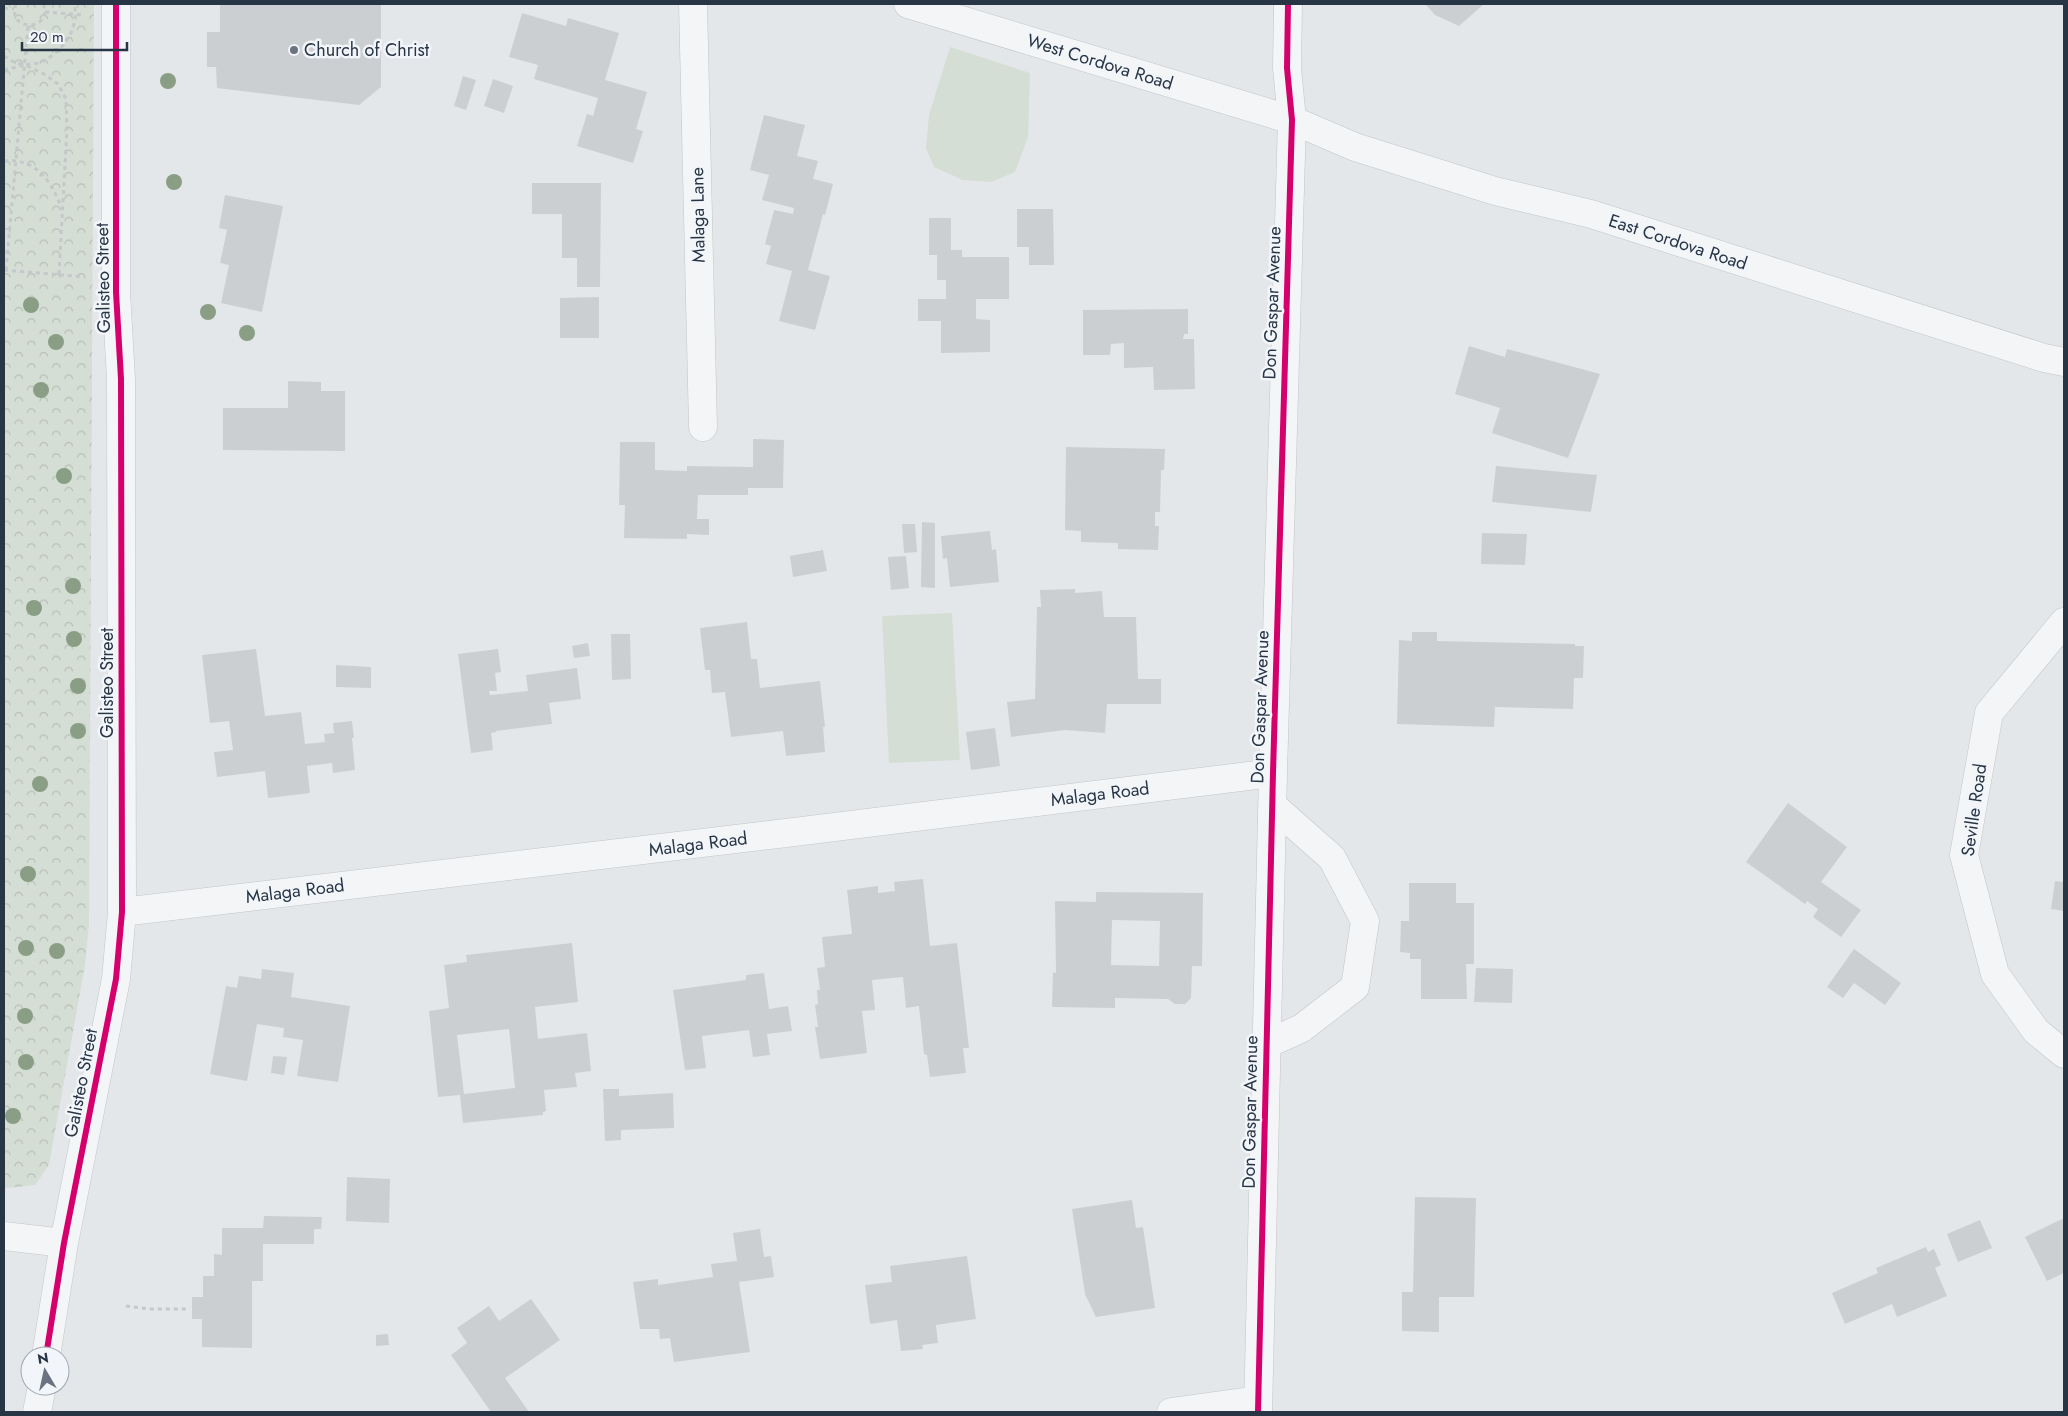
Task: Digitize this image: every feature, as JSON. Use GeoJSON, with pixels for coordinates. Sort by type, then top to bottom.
{"type":"FeatureCollection","features":[{"type":"Feature","properties":{"kind":"street","name":"Malaga Lane"},"geometry":{"type":"LineString","coordinates":[[693,4],[703,427]]}},
{"type":"Feature","properties":{"kind":"street","name":"West Cordova Road"},"geometry":{"type":"LineString","coordinates":[[908,4],[1292,120]]}},
{"type":"Feature","properties":{"kind":"street","name":"Don Gaspar Avenue"},"geometry":{"type":"LineString","coordinates":[[1258,1406],[1273,773],[1292,120],[1287,68],[1288,4]]}},
{"type":"Feature","properties":{"kind":"street","name":"Galisteo Street"},"geometry":{"type":"LineString","coordinates":[[48,1346],[64,1243],[116,979],[122,912],[121,399],[105,10]]}},
{"type":"Feature","properties":{"kind":"street","name":"East Cordova Road"},"geometry":{"type":"LineString","coordinates":[[1292,120],[1355,147],[1486,188],[1591,214],[2016,349],[2064,362]]}},
{"type":"Feature","properties":{"kind":"street","name":"Seville Road"},"geometry":{"type":"LineString","coordinates":[[2064,622],[1989,713],[1964,856],[1995,974],[2036,1031],[2064,1054]]}},
{"type":"Feature","properties":{"kind":"street","name":"Malaga Road"},"geometry":{"type":"LineString","coordinates":[[122,912],[786,834],[1273,773]]}},
{"type":"Feature","properties":{"kind":"street"},"geometry":{"type":"LineString","coordinates":[[1267,1044],[1302,1028],[1355,987],[1365,921],[1332,858],[1273,806]]}},
{"type":"Feature","properties":{"kind":"street"},"geometry":{"type":"LineString","coordinates":[[4,1236],[64,1243]]}},
{"type":"Feature","properties":{"kind":"street"},"geometry":{"type":"LineString","coordinates":[[38,1412],[40,1396]]}},
{"type":"Feature","properties":{"kind":"street"},"geometry":{"type":"LineString","coordinates":[[1171,1412],[1258,1406]]}},
{"type":"Feature","properties":{"kind":"path"},"geometry":{"type":"LineString","coordinates":[[16,4],[14,9],[15,16],[18,21],[28,26],[33,26],[41,21],[45,12],[43,4]]}},
{"type":"Feature","properties":{"kind":"path"},"geometry":{"type":"LineString","coordinates":[[4,70],[40,62],[55,53],[68,40],[75,22],[75,4]]}},
{"type":"Feature","properties":{"kind":"path"},"geometry":{"type":"LineString","coordinates":[[4,8],[14,9]]}},
{"type":"Feature","properties":{"kind":"path"},"geometry":{"type":"LineString","coordinates":[[45,12],[75,14],[105,10]]}},
{"type":"Feature","properties":{"kind":"path"},"geometry":{"type":"LineString","coordinates":[[28,26],[5,270],[93,277]]}},
{"type":"Feature","properties":{"kind":"path"},"geometry":{"type":"LineString","coordinates":[[4,56],[15,63],[44,74],[58,84],[66,98],[68,128],[59,274]]}},
{"type":"Feature","properties":{"kind":"path"},"geometry":{"type":"LineString","coordinates":[[4,160],[16,159],[31,166],[45,176],[56,193],[63,214]]}},
{"type":"Feature","properties":{"kind":"path"},"geometry":{"type":"LineString","coordinates":[[126,1306],[150,1309],[189,1309]]}},
{"type":"Feature","properties":{"kind":"green space"},"geometry":{"type":"Polygon","coordinates":[[[4,4],[94,4],[89,924],[85,965],[49,1165],[35,1185],[8,1188],[4,1187],[4,4]]]}},
{"type":"Feature","properties":{"kind":"green space"},"geometry":{"type":"Polygon","coordinates":[[[950,47],[1030,73],[1028,137],[1015,172],[991,182],[963,180],[934,167],[926,148],[929,115],[950,47]]]}},
{"type":"Feature","properties":{"kind":"green space"},"geometry":{"type":"Polygon","coordinates":[[[952,613],[960,760],[889,763],[882,616],[952,613]]]}},
{"type":"Feature","properties":{"kind":"building","name":"Church of Christ"},"geometry":{"type":"Polygon","coordinates":[[[220,4],[381,4],[381,87],[359,105],[217,88],[216,67],[207,67],[207,32],[220,32],[220,4]]]}},
{"type":"Feature","properties":{"kind":"building"},"geometry":{"type":"Polygon","coordinates":[[[1425,4],[1484,4],[1459,26],[1435,15],[1425,4]]]}},
{"type":"Feature","properties":{"kind":"building"},"geometry":{"type":"Polygon","coordinates":[[[522,13],[566,26],[568,18],[619,33],[605,80],[647,92],[636,129],[643,131],[633,163],[577,146],[587,114],[593,116],[598,98],[534,79],[538,65],[509,57],[522,13]]]}},
{"type":"Feature","properties":{"kind":"building"},"geometry":{"type":"Polygon","coordinates":[[[463,76],[476,80],[466,110],[454,106],[463,76]]]}},
{"type":"Feature","properties":{"kind":"building"},"geometry":{"type":"Polygon","coordinates":[[[493,79],[513,86],[504,113],[484,106],[493,79]]]}},
{"type":"Feature","properties":{"kind":"building"},"geometry":{"type":"Polygon","coordinates":[[[764,115],[805,125],[797,156],[818,161],[813,179],[833,184],[808,270],[830,276],[815,330],[779,321],[792,271],[766,264],[771,246],[765,244],[774,210],[793,214],[794,208],[762,200],[769,175],[750,170],[764,115]]]}},
{"type":"Feature","properties":{"kind":"building"},"geometry":{"type":"Polygon","coordinates":[[[532,183],[601,183],[600,287],[577,287],[577,258],[562,258],[562,214],[532,214],[532,183]]]}},
{"type":"Feature","properties":{"kind":"building"},"geometry":{"type":"Polygon","coordinates":[[[225,195],[283,206],[262,312],[221,303],[229,265],[220,263],[227,230],[219,228],[225,195]]]}},
{"type":"Feature","properties":{"kind":"building"},"geometry":{"type":"Polygon","coordinates":[[[1017,209],[1053,209],[1054,265],[1029,265],[1029,247],[1017,247],[1017,209]]]}},
{"type":"Feature","properties":{"kind":"building"},"geometry":{"type":"Polygon","coordinates":[[[929,218],[951,218],[951,250],[962,250],[962,257],[1009,257],[1009,299],[976,299],[976,319],[990,320],[990,352],[941,353],[941,321],[918,321],[918,299],[946,299],[946,280],[937,280],[937,255],[929,255],[929,218]]]}},
{"type":"Feature","properties":{"kind":"building"},"geometry":{"type":"Polygon","coordinates":[[[599,297],[599,338],[560,338],[560,298],[599,297]]]}},
{"type":"Feature","properties":{"kind":"building"},"geometry":{"type":"Polygon","coordinates":[[[1188,309],[1188,334],[1184,334],[1183,339],[1194,339],[1195,389],[1154,390],[1153,367],[1124,368],[1124,343],[1111,344],[1110,355],[1083,355],[1083,310],[1188,309]]]}},
{"type":"Feature","properties":{"kind":"building"},"geometry":{"type":"Polygon","coordinates":[[[1469,346],[1505,357],[1507,349],[1600,374],[1568,458],[1492,433],[1500,408],[1455,394],[1469,346]]]}},
{"type":"Feature","properties":{"kind":"building"},"geometry":{"type":"Polygon","coordinates":[[[288,381],[321,382],[321,391],[345,391],[345,451],[223,450],[223,408],[288,408],[288,381]]]}},
{"type":"Feature","properties":{"kind":"building"},"geometry":{"type":"Polygon","coordinates":[[[753,439],[784,440],[783,488],[748,488],[748,495],[698,495],[697,519],[709,519],[709,535],[687,534],[687,539],[624,538],[625,505],[619,505],[620,442],[655,442],[655,470],[687,471],[687,466],[753,467],[753,439]]]}},
{"type":"Feature","properties":{"kind":"building"},"geometry":{"type":"Polygon","coordinates":[[[1066,447],[1165,449],[1164,470],[1161,470],[1160,512],[1155,512],[1155,526],[1159,526],[1158,550],[1118,549],[1118,543],[1081,542],[1081,531],[1065,530],[1066,447]]]}},
{"type":"Feature","properties":{"kind":"building"},"geometry":{"type":"Polygon","coordinates":[[[1496,466],[1597,475],[1591,512],[1492,502],[1496,466]]]}},
{"type":"Feature","properties":{"kind":"building"},"geometry":{"type":"Polygon","coordinates":[[[922,522],[935,523],[935,588],[921,587],[922,522]]]}},
{"type":"Feature","properties":{"kind":"building"},"geometry":{"type":"Polygon","coordinates":[[[902,524],[915,524],[917,552],[904,553],[902,524]]]}},
{"type":"Feature","properties":{"kind":"building"},"geometry":{"type":"Polygon","coordinates":[[[990,531],[992,550],[996,549],[999,582],[950,587],[947,558],[943,559],[941,536],[990,531]]]}},
{"type":"Feature","properties":{"kind":"building"},"geometry":{"type":"Polygon","coordinates":[[[1482,533],[1527,534],[1525,565],[1481,564],[1482,533]]]}},
{"type":"Feature","properties":{"kind":"building"},"geometry":{"type":"Polygon","coordinates":[[[823,550],[827,571],[793,577],[790,556],[823,550]]]}},
{"type":"Feature","properties":{"kind":"building"},"geometry":{"type":"Polygon","coordinates":[[[906,556],[909,588],[891,590],[888,557],[906,556]]]}},
{"type":"Feature","properties":{"kind":"building"},"geometry":{"type":"Polygon","coordinates":[[[1075,589],[1075,593],[1102,591],[1104,617],[1136,617],[1138,679],[1161,679],[1161,704],[1107,704],[1105,733],[1065,730],[1011,737],[1007,702],[1035,699],[1037,607],[1041,607],[1040,590],[1075,589]]]}},
{"type":"Feature","properties":{"kind":"building"},"geometry":{"type":"Polygon","coordinates":[[[747,622],[751,659],[757,659],[760,688],[820,681],[825,727],[823,727],[825,752],[786,756],[783,731],[731,737],[725,692],[712,693],[710,670],[705,670],[700,628],[747,622]]]}},
{"type":"Feature","properties":{"kind":"building"},"geometry":{"type":"Polygon","coordinates":[[[1412,632],[1437,632],[1437,641],[1575,644],[1575,646],[1584,646],[1583,678],[1574,678],[1573,709],[1495,707],[1494,727],[1397,724],[1399,640],[1412,641],[1412,632]]]}},
{"type":"Feature","properties":{"kind":"building"},"geometry":{"type":"Polygon","coordinates":[[[611,634],[630,634],[631,679],[612,680],[611,634]]]}},
{"type":"Feature","properties":{"kind":"building"},"geometry":{"type":"Polygon","coordinates":[[[588,643],[590,656],[574,658],[572,646],[588,643]]]}},
{"type":"Feature","properties":{"kind":"building"},"geometry":{"type":"Polygon","coordinates":[[[256,649],[265,716],[301,712],[305,744],[325,742],[324,734],[334,733],[333,723],[352,721],[355,770],[333,773],[332,763],[307,766],[310,793],[268,798],[265,771],[217,777],[214,752],[233,750],[229,721],[210,723],[202,655],[256,649]]]}},
{"type":"Feature","properties":{"kind":"building"},"geometry":{"type":"Polygon","coordinates":[[[498,649],[501,672],[495,673],[497,691],[489,691],[490,695],[528,691],[526,675],[577,668],[581,699],[549,703],[552,724],[496,731],[491,733],[493,750],[471,753],[458,654],[498,649]]]}},
{"type":"Feature","properties":{"kind":"building"},"geometry":{"type":"Polygon","coordinates":[[[336,665],[371,667],[371,688],[336,687],[336,665]]]}},
{"type":"Feature","properties":{"kind":"building"},"geometry":{"type":"Polygon","coordinates":[[[995,728],[1000,766],[971,770],[966,732],[995,728]]]}},
{"type":"Feature","properties":{"kind":"building"},"geometry":{"type":"Polygon","coordinates":[[[1788,803],[1847,847],[1821,882],[1861,910],[1841,937],[1813,917],[1818,909],[1807,901],[1805,904],[1746,862],[1788,803]]]}},
{"type":"Feature","properties":{"kind":"building"},"geometry":{"type":"Polygon","coordinates":[[[923,879],[930,946],[957,943],[969,1048],[963,1048],[966,1073],[930,1077],[927,1055],[924,1054],[919,1006],[906,1008],[903,977],[872,980],[875,1010],[862,1011],[867,1053],[820,1059],[815,1027],[818,1027],[815,1005],[818,1004],[817,990],[820,990],[817,968],[825,967],[822,937],[852,934],[847,890],[878,886],[878,893],[895,891],[894,882],[923,879]]]}},
{"type":"Feature","properties":{"kind":"building"},"geometry":{"type":"Polygon","coordinates":[[[2055,881],[2064,882],[2064,911],[2051,909],[2055,881]]]}},
{"type":"Feature","properties":{"kind":"building"},"geometry":{"type":"Polygon","coordinates":[[[1409,883],[1456,883],[1456,903],[1474,903],[1474,964],[1466,964],[1467,999],[1421,999],[1421,959],[1410,959],[1410,953],[1400,952],[1401,921],[1409,921],[1409,883]]]}},
{"type":"Feature","properties":{"kind":"building"},"geometry":{"type":"Polygon","coordinates":[[[1096,892],[1203,893],[1202,966],[1192,966],[1191,998],[1185,1004],[1175,1004],[1168,999],[1115,998],[1115,1008],[1052,1007],[1053,972],[1056,973],[1055,901],[1096,902],[1096,892]],[[1112,920],[1111,965],[1159,966],[1160,921],[1112,920]]]}},
{"type":"Feature","properties":{"kind":"building"},"geometry":{"type":"Polygon","coordinates":[[[572,943],[578,1002],[535,1007],[538,1039],[587,1033],[591,1071],[575,1073],[577,1087],[544,1090],[546,1111],[543,1112],[543,1115],[463,1123],[460,1095],[438,1097],[429,1011],[449,1008],[444,965],[467,962],[466,955],[572,943]],[[509,1029],[457,1035],[464,1094],[515,1088],[509,1029]]]}},
{"type":"Feature","properties":{"kind":"building"},"geometry":{"type":"Polygon","coordinates":[[[1854,949],[1901,983],[1885,1005],[1854,983],[1843,998],[1827,987],[1854,949]]]}},
{"type":"Feature","properties":{"kind":"building"},"geometry":{"type":"Polygon","coordinates":[[[1476,968],[1513,969],[1512,1003],[1474,1002],[1476,968]]]}},
{"type":"Feature","properties":{"kind":"building"},"geometry":{"type":"Polygon","coordinates":[[[262,969],[294,973],[291,997],[350,1006],[338,1082],[297,1076],[303,1040],[283,1037],[284,1028],[257,1024],[247,1081],[210,1074],[226,986],[237,988],[239,976],[261,979],[262,969]]]}},
{"type":"Feature","properties":{"kind":"building"},"geometry":{"type":"Polygon","coordinates":[[[764,973],[769,1009],[788,1006],[792,1031],[767,1034],[770,1055],[753,1057],[749,1030],[702,1036],[706,1068],[685,1070],[673,990],[746,980],[746,975],[764,973]]]}},
{"type":"Feature","properties":{"kind":"building"},"geometry":{"type":"Polygon","coordinates":[[[273,1056],[287,1057],[284,1075],[271,1073],[273,1056]]]}},
{"type":"Feature","properties":{"kind":"building"},"geometry":{"type":"Polygon","coordinates":[[[603,1089],[619,1089],[619,1096],[673,1093],[674,1128],[621,1130],[621,1140],[605,1141],[603,1089]]]}},
{"type":"Feature","properties":{"kind":"building"},"geometry":{"type":"Polygon","coordinates":[[[347,1177],[390,1179],[389,1223],[346,1221],[347,1177]]]}},
{"type":"Feature","properties":{"kind":"building"},"geometry":{"type":"Polygon","coordinates":[[[1415,1197],[1476,1198],[1474,1297],[1439,1297],[1439,1332],[1402,1331],[1402,1292],[1413,1292],[1415,1197]]]}},
{"type":"Feature","properties":{"kind":"building"},"geometry":{"type":"Polygon","coordinates":[[[1132,1200],[1136,1228],[1143,1227],[1155,1308],[1096,1317],[1085,1294],[1072,1209],[1132,1200]]]}},
{"type":"Feature","properties":{"kind":"building"},"geometry":{"type":"Polygon","coordinates":[[[264,1216],[322,1217],[321,1229],[314,1229],[314,1244],[263,1244],[263,1281],[252,1281],[252,1348],[202,1347],[202,1319],[192,1319],[192,1297],[203,1297],[203,1276],[214,1276],[214,1254],[222,1255],[222,1228],[263,1228],[264,1216]]]}},
{"type":"Feature","properties":{"kind":"building"},"geometry":{"type":"Polygon","coordinates":[[[2064,1218],[2064,1273],[2047,1281],[2025,1237],[2064,1218]]]}},
{"type":"Feature","properties":{"kind":"building"},"geometry":{"type":"Polygon","coordinates":[[[1980,1220],[1992,1248],[1958,1262],[1947,1234],[1980,1220]]]}},
{"type":"Feature","properties":{"kind":"building"},"geometry":{"type":"Polygon","coordinates":[[[760,1229],[764,1257],[771,1256],[774,1277],[739,1282],[750,1352],[674,1362],[670,1338],[660,1339],[659,1329],[640,1329],[633,1282],[658,1279],[658,1285],[713,1277],[711,1264],[737,1261],[733,1233],[760,1229]]]}},
{"type":"Feature","properties":{"kind":"building"},"geometry":{"type":"Polygon","coordinates":[[[1926,1247],[1928,1252],[1934,1249],[1941,1265],[1935,1268],[1947,1296],[1897,1317],[1892,1304],[1845,1324],[1832,1293],[1878,1273],[1876,1268],[1926,1247]]]}},
{"type":"Feature","properties":{"kind":"building"},"geometry":{"type":"Polygon","coordinates":[[[967,1256],[976,1319],[936,1325],[938,1343],[922,1345],[923,1349],[901,1351],[897,1320],[870,1324],[865,1285],[892,1282],[890,1266],[967,1256]]]}},
{"type":"Feature","properties":{"kind":"building"},"geometry":{"type":"Polygon","coordinates":[[[531,1299],[560,1340],[505,1378],[529,1412],[491,1412],[451,1355],[467,1343],[457,1328],[489,1306],[499,1321],[531,1299]]]}},
{"type":"Feature","properties":{"kind":"building"},"geometry":{"type":"Polygon","coordinates":[[[388,1334],[389,1345],[376,1346],[376,1335],[388,1334]]]}},
{"type":"Feature","properties":{"kind":"cycle path"},"geometry":{"type":"LineString","coordinates":[[48,1346],[64,1243],[116,979],[122,912],[121,379],[116,292],[116,4]]}},
{"type":"Feature","properties":{"kind":"cycle path"},"geometry":{"type":"LineString","coordinates":[[1258,1412],[1273,773],[1292,120],[1287,68],[1288,4]]}},
{"type":"Feature","properties":{"kind":"place","name":"Church of Christ"},"geometry":{"type":"Point","coordinates":[294,50]}}]}
